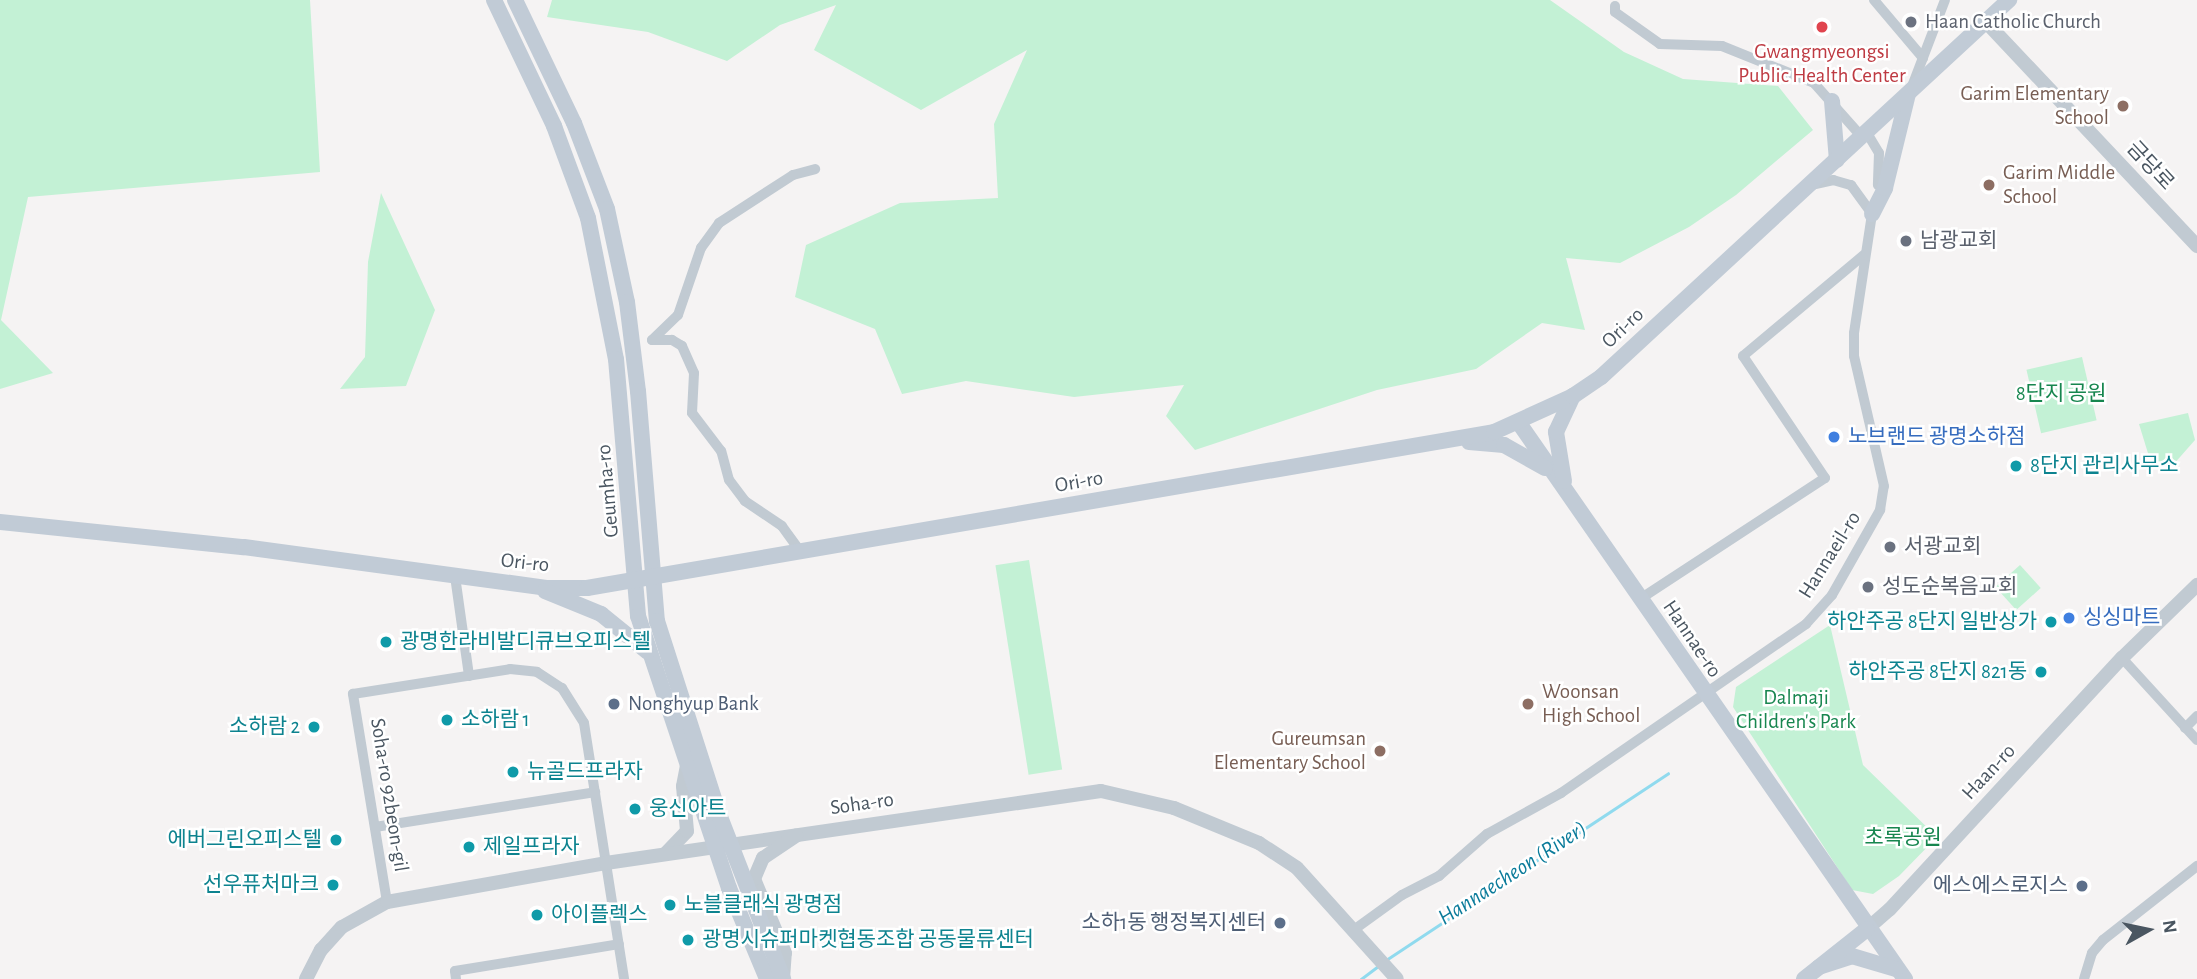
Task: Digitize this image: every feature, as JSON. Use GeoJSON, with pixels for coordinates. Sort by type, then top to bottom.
{"type":"FeatureCollection","features":[{"type":"Feature","properties":{"kind":"main road","name":"Geumha-ro"},"geometry":{"type":"LineString","coordinates":[[494,0],[571,168],[599,258],[617,367],[638,616],[687,766],[783,979]]}},
{"type":"Feature","properties":{"kind":"main road","name":"Geumha-ro"},"geometry":{"type":"LineString","coordinates":[[515,0],[574,123],[607,209],[633,353],[657,621],[722,845],[766,979]]}},
{"type":"Feature","properties":{"kind":"main road","name":"Ori-ro"},"geometry":{"type":"LineString","coordinates":[[0,522],[533,586],[587,588],[636,582],[800,551],[1460,440],[1519,423],[1573,396],[1601,377],[2009,0]]}},
{"type":"Feature","properties":{"kind":"main road"},"geometry":{"type":"LineString","coordinates":[[1872,214],[1885,188],[1908,94]]}},
{"type":"Feature","properties":{"kind":"main road"},"geometry":{"type":"LineString","coordinates":[[1832,101],[1837,160]]}},
{"type":"Feature","properties":{"kind":"main road"},"geometry":{"type":"LineString","coordinates":[[1566,491],[1556,432],[1573,396]]}},
{"type":"Feature","properties":{"kind":"main road","name":"Hannae-ro"},"geometry":{"type":"LineString","coordinates":[[1519,423],[1704,694],[1901,974]]}},
{"type":"Feature","properties":{"kind":"main road"},"geometry":{"type":"LineString","coordinates":[[1460,440],[1521,451],[1541,463],[1566,491]]}},
{"type":"Feature","properties":{"kind":"main road"},"geometry":{"type":"LineString","coordinates":[[533,586],[601,614],[650,654]]}},
{"type":"Feature","properties":{"kind":"main road","name":"Haan-ro"},"geometry":{"type":"LineString","coordinates":[[1804,979],[1867,929]]}},
{"type":"Feature","properties":{"kind":"main road"},"geometry":{"type":"LineString","coordinates":[[1819,967],[1852,956],[1901,974]]}},
{"type":"Feature","properties":{"kind":"street"},"geometry":{"type":"LineString","coordinates":[[1874,0],[1923,58]]}},
{"type":"Feature","properties":{"kind":"street"},"geometry":{"type":"LineString","coordinates":[[1908,94],[1945,0]]}},
{"type":"Feature","properties":{"kind":"street","name":"Hannaeil-ro"},"geometry":{"type":"LineString","coordinates":[[1354,929],[1402,895],[1439,876],[1487,834],[1561,793],[1821,610],[1880,510],[1884,486],[1854,356],[1864,255],[1881,173],[1879,153],[1814,83],[1722,46],[1650,40],[1615,12],[1615,6]]}},
{"type":"Feature","properties":{"kind":"street","name":"금당로"},"geometry":{"type":"LineString","coordinates":[[1986,22],[2197,246]]}},
{"type":"Feature","properties":{"kind":"street"},"geometry":{"type":"LineString","coordinates":[[633,353],[652,340],[678,315],[701,248],[719,223],[793,175],[815,169]]}},
{"type":"Feature","properties":{"kind":"street"},"geometry":{"type":"LineString","coordinates":[[1809,186],[1833,180],[1851,186],[1872,214]]}},
{"type":"Feature","properties":{"kind":"street"},"geometry":{"type":"LineString","coordinates":[[1640,599],[1825,478],[1743,356],[1864,255]]}},
{"type":"Feature","properties":{"kind":"street"},"geometry":{"type":"LineString","coordinates":[[652,340],[672,340],[682,346],[694,373],[692,412],[718,444],[729,480],[745,501],[782,526],[800,551]]}},
{"type":"Feature","properties":{"kind":"street"},"geometry":{"type":"LineString","coordinates":[[455,576],[469,676],[527,671],[549,677],[562,688],[584,723],[624,979]]}},
{"type":"Feature","properties":{"kind":"street","name":"Haan-ro"},"geometry":{"type":"LineString","coordinates":[[1867,929],[1890,909],[2122,658],[2197,585]]}},
{"type":"Feature","properties":{"kind":"street"},"geometry":{"type":"LineString","coordinates":[[2122,658],[2197,740]]}},
{"type":"Feature","properties":{"kind":"street","name":"Soha-ro 92beon-gil"},"geometry":{"type":"LineString","coordinates":[[387,902],[352,694],[469,676]]}},
{"type":"Feature","properties":{"kind":"street"},"geometry":{"type":"LineString","coordinates":[[2185,727],[2197,716]]}},
{"type":"Feature","properties":{"kind":"street"},"geometry":{"type":"LineString","coordinates":[[665,854],[687,831],[682,786],[687,766]]}},
{"type":"Feature","properties":{"kind":"street"},"geometry":{"type":"LineString","coordinates":[[375,827],[595,792]]}},
{"type":"Feature","properties":{"kind":"street","name":"Soha-ro"},"geometry":{"type":"LineString","coordinates":[[306,979],[321,950],[342,927],[387,902],[606,863],[1075,792],[1125,795],[1219,823],[1259,843],[1297,868],[1397,979]]}},
{"type":"Feature","properties":{"kind":"street"},"geometry":{"type":"LineString","coordinates":[[783,979],[785,953],[754,879],[763,858],[798,834]]}},
{"type":"Feature","properties":{"kind":"street"},"geometry":{"type":"LineString","coordinates":[[2084,979],[2092,953],[2103,940],[2197,866]]}},
{"type":"Feature","properties":{"kind":"street"},"geometry":{"type":"LineString","coordinates":[[456,979],[455,971],[618,944]]}},
{"type":"Feature","properties":{"kind":"green space"},"geometry":{"type":"Polygon","coordinates":[[[0,0],[310,0],[320,172],[28,197],[1,320],[53,373],[0,389],[0,0]]]}},
{"type":"Feature","properties":{"kind":"green space"},"geometry":{"type":"Polygon","coordinates":[[[552,0],[1550,0],[1624,52],[1683,79],[1778,86],[1813,130],[1736,195],[1689,227],[1620,263],[1566,258],[1585,330],[1542,323],[1476,369],[1377,390],[1195,450],[1166,416],[1184,385],[1074,397],[966,381],[902,394],[875,329],[795,297],[806,245],[900,203],[998,198],[994,124],[1027,50],[921,110],[814,50],[836,5],[780,25],[727,61],[648,32],[547,17],[552,0]]]}},
{"type":"Feature","properties":{"kind":"green space"},"geometry":{"type":"Polygon","coordinates":[[[381,193],[435,310],[406,386],[340,389],[365,357],[368,262],[381,193]]]}},
{"type":"Feature","properties":{"kind":"green space","name":"8단지 공원"},"geometry":{"type":"Polygon","coordinates":[[[2082,357],[2097,420],[2041,433],[2026,370],[2082,357]]]}},
{"type":"Feature","properties":{"kind":"green space"},"geometry":{"type":"Polygon","coordinates":[[[2188,413],[2195,440],[2173,465],[2151,463],[2139,424],[2188,413]]]}},
{"type":"Feature","properties":{"kind":"green space"},"geometry":{"type":"Polygon","coordinates":[[[1029,560],[1062,769],[1029,775],[995,565],[1029,560]]]}},
{"type":"Feature","properties":{"kind":"green space"},"geometry":{"type":"Polygon","coordinates":[[[2020,565],[2041,588],[2016,610],[1995,587],[2020,565]]]}},
{"type":"Feature","properties":{"kind":"green space","name":"Dalmaji Children's Park"},"geometry":{"type":"Polygon","coordinates":[[[1830,625],[1863,765],[1937,837],[1899,876],[1873,894],[1852,890],[1733,707],[1736,687],[1830,625]]]}},
{"type":"Feature","properties":{"kind":"waterway","name":"Hannaecheon (River)"},"geometry":{"type":"LineString","coordinates":[[1386,960],[1668,773]]}},
{"type":"Feature","properties":{"kind":"waterway","name":"Hannaecheon (River)"},"geometry":{"type":"LineString","coordinates":[[1361,979],[1378,966]]}},
{"type":"Feature","properties":{"kind":"place","name":"Haan Catholic Church"},"geometry":{"type":"Point","coordinates":[1911,22]}},
{"type":"Feature","properties":{"kind":"place","name":"Gwangmyeongsi Public Health Center"},"geometry":{"type":"Point","coordinates":[1822,27]}},
{"type":"Feature","properties":{"kind":"place","name":"Garim Elementary School"},"geometry":{"type":"Point","coordinates":[2123,106]}},
{"type":"Feature","properties":{"kind":"place","name":"Garim Middle School"},"geometry":{"type":"Point","coordinates":[1989,185]}},
{"type":"Feature","properties":{"kind":"place","name":"남광교회"},"geometry":{"type":"Point","coordinates":[1906,241]}},
{"type":"Feature","properties":{"kind":"place","name":"노브랜드 광명소하점"},"geometry":{"type":"Point","coordinates":[1834,437]}},
{"type":"Feature","properties":{"kind":"place","name":"8단지 관리사무소"},"geometry":{"type":"Point","coordinates":[2016,466]}},
{"type":"Feature","properties":{"kind":"place","name":"서광교회"},"geometry":{"type":"Point","coordinates":[1890,547]}},
{"type":"Feature","properties":{"kind":"place","name":"성도순복음교회"},"geometry":{"type":"Point","coordinates":[1868,587]}},
{"type":"Feature","properties":{"kind":"place","name":"싱싱마트"},"geometry":{"type":"Point","coordinates":[2069,618]}},
{"type":"Feature","properties":{"kind":"place","name":"하안주공 8단지 일반상가"},"geometry":{"type":"Point","coordinates":[2051,622]}},
{"type":"Feature","properties":{"kind":"place","name":"광명한라비발디큐브오피스텔"},"geometry":{"type":"Point","coordinates":[386,642]}},
{"type":"Feature","properties":{"kind":"place","name":"하안주공 8단지 821동"},"geometry":{"type":"Point","coordinates":[2041,672]}},
{"type":"Feature","properties":{"kind":"place","name":"Nonghyup Bank"},"geometry":{"type":"Point","coordinates":[614,704]}},
{"type":"Feature","properties":{"kind":"place","name":"Woonsan High School"},"geometry":{"type":"Point","coordinates":[1528,704]}},
{"type":"Feature","properties":{"kind":"place","name":"소하람 1"},"geometry":{"type":"Point","coordinates":[447,720]}},
{"type":"Feature","properties":{"kind":"place","name":"소하람 2"},"geometry":{"type":"Point","coordinates":[314,727]}},
{"type":"Feature","properties":{"kind":"place","name":"Gureumsan Elementary School"},"geometry":{"type":"Point","coordinates":[1380,751]}},
{"type":"Feature","properties":{"kind":"place","name":"뉴골드프라자"},"geometry":{"type":"Point","coordinates":[513,772]}},
{"type":"Feature","properties":{"kind":"place","name":"웅신아트"},"geometry":{"type":"Point","coordinates":[635,809]}},
{"type":"Feature","properties":{"kind":"place","name":"에버그린오피스텔"},"geometry":{"type":"Point","coordinates":[336,840]}},
{"type":"Feature","properties":{"kind":"place","name":"제일프라자"},"geometry":{"type":"Point","coordinates":[469,847]}},
{"type":"Feature","properties":{"kind":"place","name":"선우퓨처마크"},"geometry":{"type":"Point","coordinates":[333,885]}},
{"type":"Feature","properties":{"kind":"place","name":"에스에스로지스"},"geometry":{"type":"Point","coordinates":[2082,886]}},
{"type":"Feature","properties":{"kind":"place","name":"노블클래식 광명점"},"geometry":{"type":"Point","coordinates":[670,905]}},
{"type":"Feature","properties":{"kind":"place","name":"아이플렉스"},"geometry":{"type":"Point","coordinates":[537,915]}},
{"type":"Feature","properties":{"kind":"place","name":"소하1동 행정복지센터"},"geometry":{"type":"Point","coordinates":[1280,923]}},
{"type":"Feature","properties":{"kind":"place","name":"광명시슈퍼마켓협동조합 공동물류센터"},"geometry":{"type":"Point","coordinates":[688,940]}},
{"type":"Feature","properties":{"kind":"park label","name":"초록공원"},"geometry":{"type":"Point","coordinates":[1903,838]}}]}
